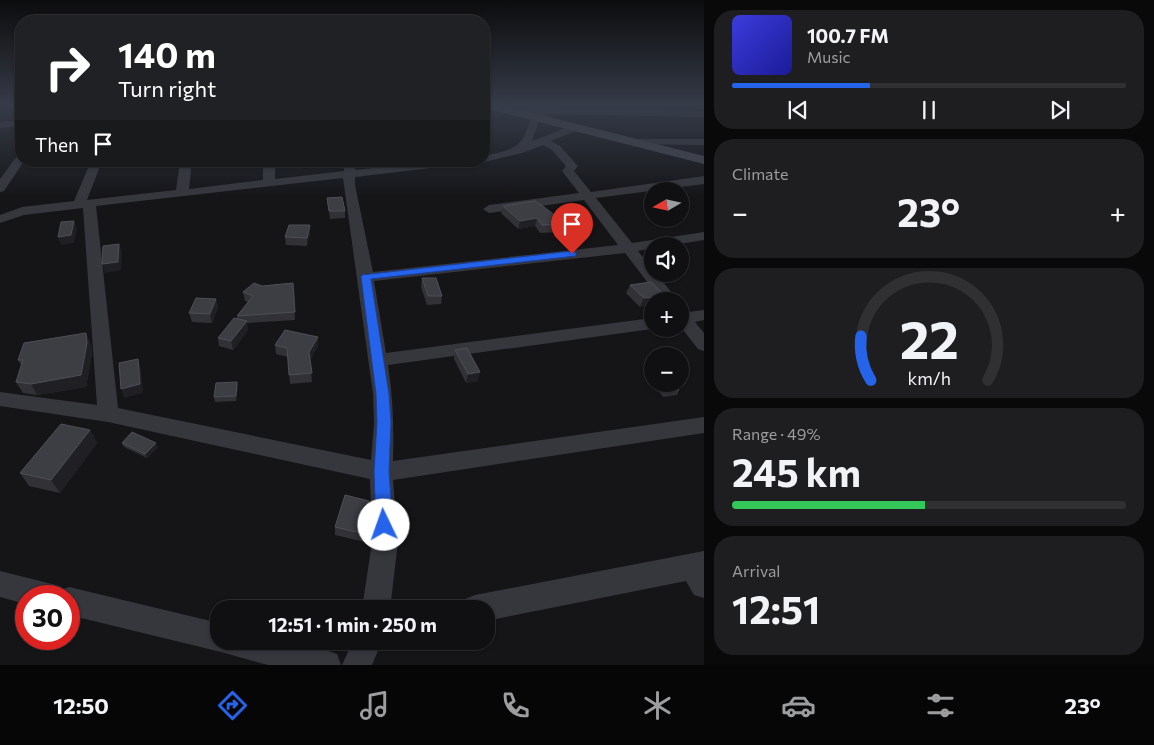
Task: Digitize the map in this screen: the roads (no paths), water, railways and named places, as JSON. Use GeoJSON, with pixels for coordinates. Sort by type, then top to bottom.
{"type":"FeatureCollection","features":[{"type":"Feature","properties":{"kind":"main road"},"geometry":{"type":"LineString","coordinates":[[611,136],[704,160]]}},
{"type":"Feature","properties":{"kind":"street"},"geometry":{"type":"LineString","coordinates":[[518,152],[530,136]]}},
{"type":"Feature","properties":{"kind":"street"},"geometry":{"type":"LineString","coordinates":[[490,158],[518,152],[556,136]]}},
{"type":"Feature","properties":{"kind":"street"},"geometry":{"type":"LineString","coordinates":[[544,141],[556,148],[572,166],[568,171],[586,196],[663,292]]}},
{"type":"Feature","properties":{"kind":"street"},"geometry":{"type":"LineString","coordinates":[[633,142],[704,142]]}},
{"type":"Feature","properties":{"kind":"street"},"geometry":{"type":"LineString","coordinates":[[0,188],[15,167]]}},
{"type":"Feature","properties":{"kind":"street"},"geometry":{"type":"LineString","coordinates":[[95,167],[84,204],[108,414]]}},
{"type":"Feature","properties":{"kind":"street"},"geometry":{"type":"LineString","coordinates":[[182,193],[185,167]]}},
{"type":"Feature","properties":{"kind":"street"},"geometry":{"type":"LineString","coordinates":[[269,167],[269,183]]}},
{"type":"Feature","properties":{"kind":"street"},"geometry":{"type":"LineString","coordinates":[[0,213],[269,183],[350,168],[366,167]]}},
{"type":"Feature","properties":{"kind":"street"},"geometry":{"type":"LineString","coordinates":[[350,168],[349,185],[379,360],[384,422],[382,472],[386,542],[377,600]]}},
{"type":"Feature","properties":{"kind":"street"},"geometry":{"type":"LineString","coordinates":[[490,209],[704,180]]}},
{"type":"Feature","properties":{"kind":"street"},"geometry":{"type":"LineString","coordinates":[[0,219],[22,211]]}},
{"type":"Feature","properties":{"kind":"street"},"geometry":{"type":"LineString","coordinates":[[366,277],[628,248],[704,236]]}},
{"type":"Feature","properties":{"kind":"street"},"geometry":{"type":"LineString","coordinates":[[689,316],[704,315]]}},
{"type":"Feature","properties":{"kind":"street"},"geometry":{"type":"LineString","coordinates":[[379,360],[644,324]]}},
{"type":"Feature","properties":{"kind":"street"},"geometry":{"type":"LineString","coordinates":[[689,327],[704,345]]}},
{"type":"Feature","properties":{"kind":"street"},"geometry":{"type":"LineString","coordinates":[[0,399],[108,414],[382,472],[704,425]]}},
{"type":"Feature","properties":{"kind":"street"},"geometry":{"type":"LineString","coordinates":[[495,606],[700,572]]}},
{"type":"Feature","properties":{"kind":"street"},"geometry":{"type":"LineString","coordinates":[[0,584],[15,588]]}},
{"type":"Feature","properties":{"kind":"street"},"geometry":{"type":"LineString","coordinates":[[80,604],[210,636]]}},
{"type":"Feature","properties":{"kind":"street"},"geometry":{"type":"LineString","coordinates":[[266,650],[326,665]]}},
{"type":"Feature","properties":{"kind":"street"},"geometry":{"type":"LineString","coordinates":[[357,665],[364,650]]}}]}
